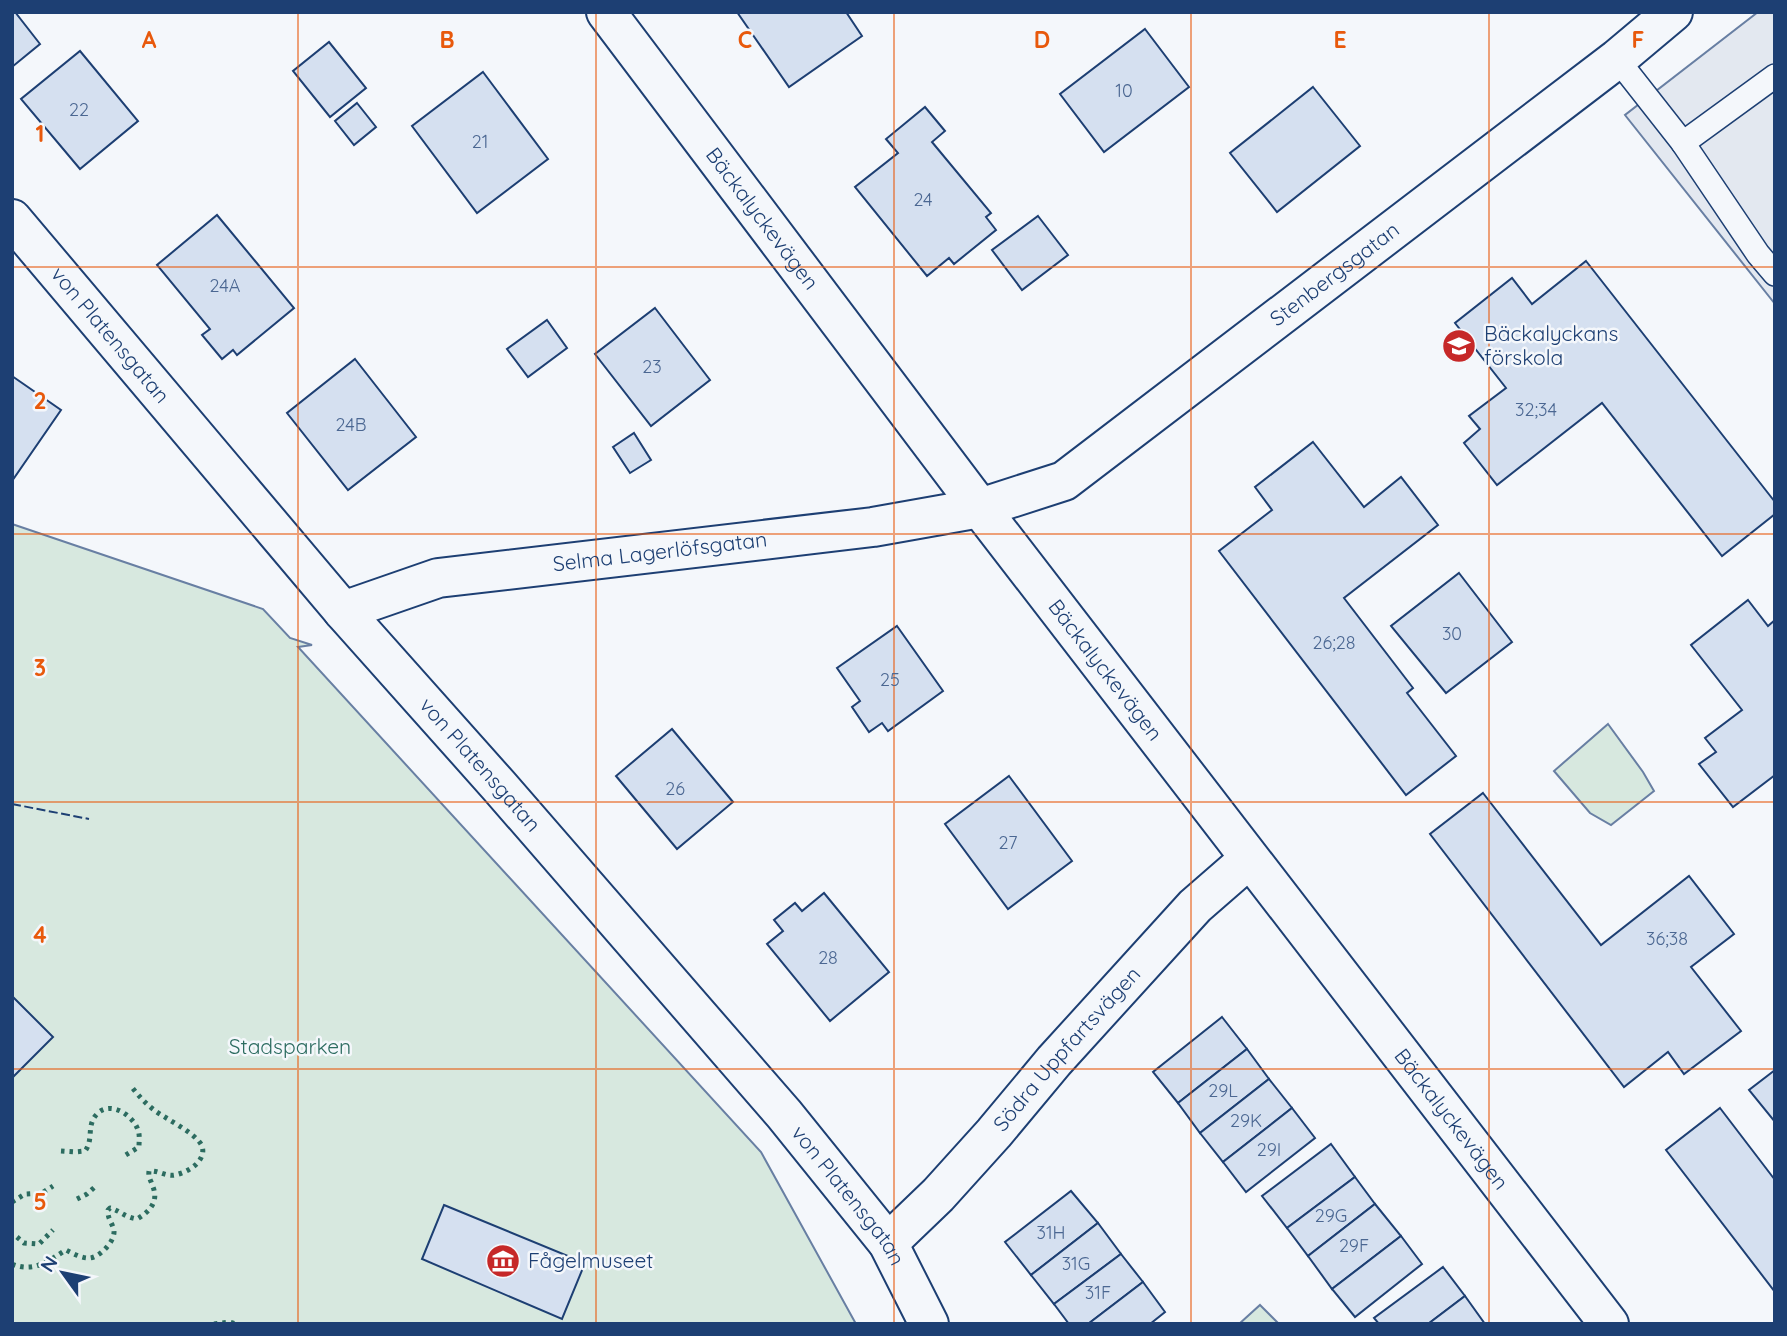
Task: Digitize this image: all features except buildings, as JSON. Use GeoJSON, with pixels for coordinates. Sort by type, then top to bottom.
{"type":"FeatureCollection","features":[{"type":"Feature","properties":{"kind":"street","name":"Bäckalyckevägen"},"geometry":{"type":"LineString","coordinates":[[606,12],[980,508],[1609,1324]]}},
{"type":"Feature","properties":{"kind":"street","name":"Stenbergsgatan"},"geometry":{"type":"LineString","coordinates":[[980,508],[1064,481],[1617,59],[1673,12]]}},
{"type":"Feature","properties":{"kind":"street","name":"von Platensgatan"},"geometry":{"type":"LineString","coordinates":[[12,219],[343,611],[785,1114],[888,1243],[929,1324]]}},
{"type":"Feature","properties":{"kind":"street","name":"Selma Lagerlöfsgatan"},"geometry":{"type":"LineString","coordinates":[[343,611],[438,578],[873,527],[980,508]]}},
{"type":"Feature","properties":{"kind":"street","name":"Södra Uppfartsvägen"},"geometry":{"type":"LineString","coordinates":[[888,1243],[948,1185],[1054,1061],[1195,906],[1249,859]]}},
{"type":"Feature","properties":{"kind":"lane"},"geometry":{"type":"LineString","coordinates":[[1617,59],[1683,143],[1758,254],[1775,274]]}},
{"type":"Feature","properties":{"kind":"lane"},"geometry":{"type":"LineString","coordinates":[[1683,143],[1775,76]]}},
{"type":"Feature","properties":{"kind":"green space","name":"Stadsparken"},"geometry":{"type":"Polygon","coordinates":[[[12,524],[263,609],[290,638],[312,645],[298,647],[761,1152],[856,1324],[12,1324],[12,524]]]}},
{"type":"Feature","properties":{"kind":"green space"},"geometry":{"type":"Polygon","coordinates":[[[1608,724],[1654,791],[1611,825],[1590,813],[1554,771],[1608,724]]]}},
{"type":"Feature","properties":{"kind":"green space"},"geometry":{"type":"Polygon","coordinates":[[[1260,1305],[1279,1324],[1239,1324],[1260,1305]]]}},
{"type":"Feature","properties":{"kind":"shaded area"},"geometry":{"type":"Polygon","coordinates":[[[1758,12],[1775,12],[1775,304],[1625,115],[1758,12]]]}},
{"type":"Feature","properties":{"kind":"hedge"},"geometry":{"type":"LineString","coordinates":[[12,1264],[34,1266],[47,1262],[66,1250],[85,1258],[96,1256],[109,1245],[114,1235],[108,1213],[110,1208],[137,1219],[152,1206],[155,1192],[149,1171],[175,1175],[197,1164],[203,1150],[199,1141],[159,1114],[131,1086]]}},
{"type":"Feature","properties":{"kind":"hedge"},"geometry":{"type":"LineString","coordinates":[[61,1151],[85,1151],[94,1118],[108,1108],[126,1115],[139,1132],[139,1147],[124,1156]]}},
{"type":"Feature","properties":{"kind":"hedge"},"geometry":{"type":"LineString","coordinates":[[77,1199],[97,1185]]}},
{"type":"Feature","properties":{"kind":"hedge"},"geometry":{"type":"LineString","coordinates":[[12,1202],[25,1194],[42,1193],[53,1186]]}},
{"type":"Feature","properties":{"kind":"hedge"},"geometry":{"type":"LineString","coordinates":[[17,1237],[24,1243],[39,1244],[53,1230]]}},
{"type":"Feature","properties":{"kind":"hedge"},"geometry":{"type":"LineString","coordinates":[[214,1324],[236,1324]]}},
{"type":"Feature","properties":{"kind":"fence"},"geometry":{"type":"LineString","coordinates":[[12,804],[89,819]]}},
{"type":"Feature","properties":{"kind":"place","name":"Bäckalyckans förskola"},"geometry":{"type":"Point","coordinates":[1459,346]}},
{"type":"Feature","properties":{"kind":"place","name":"Fågelmuseet"},"geometry":{"type":"Point","coordinates":[503,1261]}}]}
